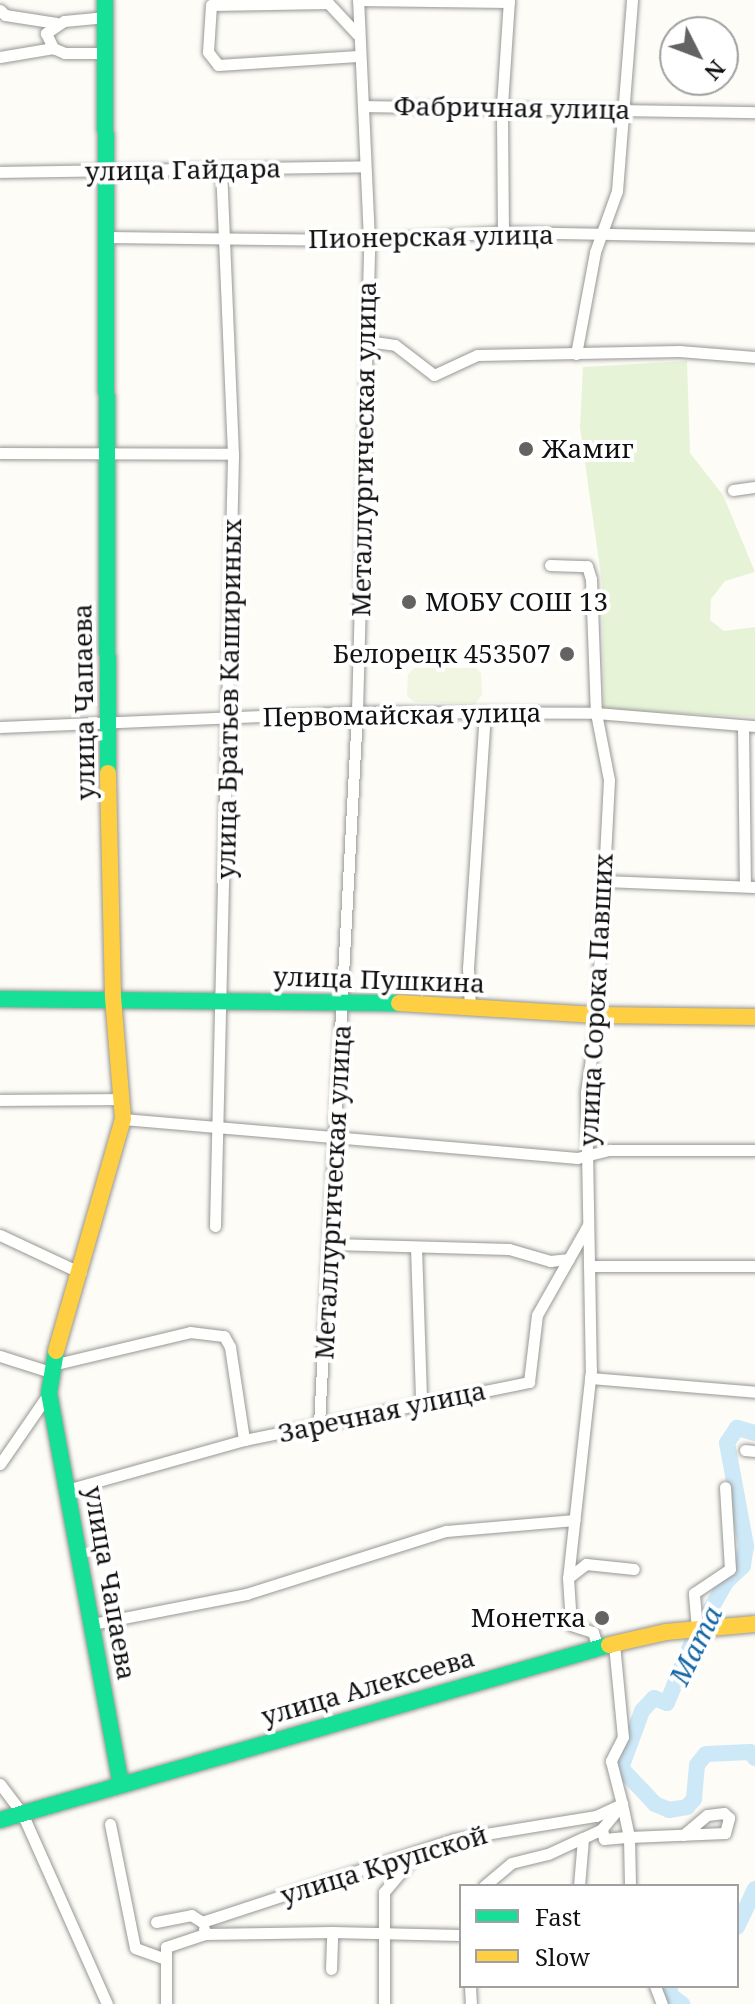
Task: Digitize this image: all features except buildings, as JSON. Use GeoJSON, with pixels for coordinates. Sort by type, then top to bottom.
{"type":"FeatureCollection","features":[{"type":"Feature","properties":{"kind":"street","name":"улица Чапаева"},"geometry":{"type":"LineString","coordinates":[[105,0],[107,725],[113,997],[123,1119],[81,1273],[51,1368],[49,1393],[70,1489],[120,1781]]}},
{"type":"Feature","properties":{"kind":"street"},"geometry":{"type":"LineString","coordinates":[[358,0],[509,1],[502,105],[503,232]]}},
{"type":"Feature","properties":{"kind":"street","name":"Металлургическая улица"},"geometry":{"type":"LineString","coordinates":[[319,1424],[333,1244],[337,1135],[335,1071],[343,1000],[357,712],[369,240],[364,106],[358,56],[358,0]]}},
{"type":"Feature","properties":{"kind":"street"},"geometry":{"type":"LineString","coordinates":[[576,354],[595,252],[617,191],[632,0]]}},
{"type":"Feature","properties":{"kind":"street"},"geometry":{"type":"LineString","coordinates":[[357,34],[328,3],[211,5],[208,52],[218,65],[358,56]]}},
{"type":"Feature","properties":{"kind":"street"},"geometry":{"type":"LineString","coordinates":[[0,10],[5,15],[56,23],[106,17]]}},
{"type":"Feature","properties":{"kind":"street"},"geometry":{"type":"LineString","coordinates":[[53,48],[46,33],[56,23]]}},
{"type":"Feature","properties":{"kind":"street"},"geometry":{"type":"LineString","coordinates":[[0,57],[53,48],[106,53]]}},
{"type":"Feature","properties":{"kind":"street","name":"Фабричная улица"},"geometry":{"type":"LineString","coordinates":[[364,106],[502,105],[622,111],[755,112]]}},
{"type":"Feature","properties":{"kind":"street","name":"улица Гайдара"},"geometry":{"type":"LineString","coordinates":[[0,172],[221,172],[365,166]]}},
{"type":"Feature","properties":{"kind":"street","name":"улица Братьев Кашириных"},"geometry":{"type":"LineString","coordinates":[[215,1226],[224,998],[233,454],[221,172]]}},
{"type":"Feature","properties":{"kind":"street","name":"Пионерская улица"},"geometry":{"type":"LineString","coordinates":[[107,237],[369,240],[503,232],[755,237]]}},
{"type":"Feature","properties":{"kind":"street"},"geometry":{"type":"LineString","coordinates":[[367,341],[395,345],[434,375],[477,355],[679,351],[755,357]]}},
{"type":"Feature","properties":{"kind":"street"},"geometry":{"type":"LineString","coordinates":[[0,453],[107,456],[233,454]]}},
{"type":"Feature","properties":{"kind":"street"},"geometry":{"type":"LineString","coordinates":[[733,490],[755,487]]}},
{"type":"Feature","properties":{"kind":"street","name":"улица Сорока Павших"},"geometry":{"type":"LineString","coordinates":[[550,565],[587,566],[591,579],[596,713],[609,780],[596,1015],[586,1092],[590,1378],[568,1578],[571,1625],[593,1632],[606,1646]]}},
{"type":"Feature","properties":{"kind":"street","name":"Первомайская улица"},"geometry":{"type":"LineString","coordinates":[[0,727],[107,725],[357,712],[596,713],[749,726]]}},
{"type":"Feature","properties":{"kind":"street"},"geometry":{"type":"LineString","coordinates":[[470,1007],[468,968],[485,713]]}},
{"type":"Feature","properties":{"kind":"street"},"geometry":{"type":"LineString","coordinates":[[603,881],[750,887],[749,726]]}},
{"type":"Feature","properties":{"kind":"street","name":"улица Пушкина"},"geometry":{"type":"LineString","coordinates":[[0,999],[343,1000],[596,1015],[755,1017]]}},
{"type":"Feature","properties":{"kind":"street"},"geometry":{"type":"LineString","coordinates":[[0,1100],[121,1099]]}},
{"type":"Feature","properties":{"kind":"street"},"geometry":{"type":"LineString","coordinates":[[123,1119],[577,1158],[586,1153],[755,1150]]}},
{"type":"Feature","properties":{"kind":"street","name":"Заречная улица"},"geometry":{"type":"LineString","coordinates":[[70,1489],[244,1440],[421,1400],[529,1382],[537,1315],[589,1224]]}},
{"type":"Feature","properties":{"kind":"street"},"geometry":{"type":"LineString","coordinates":[[0,1235],[81,1273]]}},
{"type":"Feature","properties":{"kind":"street"},"geometry":{"type":"LineString","coordinates":[[333,1244],[509,1249],[562,1263],[571,1259]]}},
{"type":"Feature","properties":{"kind":"street"},"geometry":{"type":"LineString","coordinates":[[416,1247],[421,1400]]}},
{"type":"Feature","properties":{"kind":"street"},"geometry":{"type":"LineString","coordinates":[[589,1266],[755,1266]]}},
{"type":"Feature","properties":{"kind":"street"},"geometry":{"type":"LineString","coordinates":[[0,1356],[51,1368],[190,1332],[224,1336],[230,1347],[244,1440]]}},
{"type":"Feature","properties":{"kind":"street"},"geometry":{"type":"LineString","coordinates":[[590,1378],[755,1392]]}},
{"type":"Feature","properties":{"kind":"street"},"geometry":{"type":"LineString","coordinates":[[0,1464],[49,1393]]}},
{"type":"Feature","properties":{"kind":"street"},"geometry":{"type":"LineString","coordinates":[[699,1629],[694,1593],[730,1569],[725,1487]]}},
{"type":"Feature","properties":{"kind":"street"},"geometry":{"type":"LineString","coordinates":[[92,1624],[246,1594],[446,1531],[575,1520]]}},
{"type":"Feature","properties":{"kind":"street"},"geometry":{"type":"LineString","coordinates":[[568,1578],[586,1564],[634,1569]]}},
{"type":"Feature","properties":{"kind":"street","name":"улица Алексеева"},"geometry":{"type":"LineString","coordinates":[[0,1820],[120,1781],[606,1646],[699,1629],[755,1624]]}},
{"type":"Feature","properties":{"kind":"street"},"geometry":{"type":"LineString","coordinates":[[606,1646],[623,1725],[611,1761],[629,1837],[630,1884]]}},
{"type":"Feature","properties":{"kind":"street"},"geometry":{"type":"LineString","coordinates":[[0,1784],[22,1813],[107,2004]]}},
{"type":"Feature","properties":{"kind":"street"},"geometry":{"type":"LineString","coordinates":[[486,1884],[511,1863],[548,1854],[602,1829],[622,1804]]}},
{"type":"Feature","properties":{"kind":"street","name":"улица Крупской"},"geometry":{"type":"LineString","coordinates":[[156,1922],[191,1915],[204,1928],[417,1852],[525,1825],[596,1816],[622,1804]]}},
{"type":"Feature","properties":{"kind":"street"},"geometry":{"type":"LineString","coordinates":[[110,1824],[135,1948],[165,1959]]}},
{"type":"Feature","properties":{"kind":"street"},"geometry":{"type":"LineString","coordinates":[[602,1829],[604,1839],[683,1835]]}},
{"type":"Feature","properties":{"kind":"street"},"geometry":{"type":"LineString","coordinates":[[579,1884],[583,1838]]}},
{"type":"Feature","properties":{"kind":"street"},"geometry":{"type":"LineString","coordinates":[[384,2004],[384,1892],[417,1852]]}},
{"type":"Feature","properties":{"kind":"street"},"geometry":{"type":"LineString","coordinates":[[166,2004],[166,1947],[204,1928],[459,1935]]}},
{"type":"Feature","properties":{"kind":"street"},"geometry":{"type":"LineString","coordinates":[[331,1969],[332,1932]]}},
{"type":"Feature","properties":{"kind":"green space"},"geometry":{"type":"Polygon","coordinates":[[[687,361],[690,453],[723,495],[755,572],[725,581],[711,599],[710,620],[724,631],[755,627],[755,717],[604,710],[602,583],[580,427],[583,367],[687,361]]]}},
{"type":"Feature","properties":{"kind":"green space"},"geometry":{"type":"Polygon","coordinates":[[[415,668],[476,668],[481,673],[482,695],[475,704],[414,702],[407,696],[408,674],[415,668]]]}},
{"type":"Feature","properties":{"kind":"waterway","name":"Мата"},"geometry":{"type":"LineString","coordinates":[[755,1433],[737,1428],[727,1443],[746,1546],[743,1566],[726,1582],[692,1642],[667,1703],[654,1698],[642,1711],[621,1768],[655,1804],[669,1810],[687,1807],[694,1799],[697,1765],[706,1754],[750,1752],[755,1758]]}},
{"type":"Feature","properties":{"kind":"waterway","name":"Мата"},"geometry":{"type":"LineString","coordinates":[[739,1923],[755,1889]]}},
{"type":"Feature","properties":{"kind":"waterway","name":"Мата"},"geometry":{"type":"LineString","coordinates":[[669,1988],[671,1996],[682,2004]]}},
{"type":"Feature","properties":{"kind":"traffic: fast"},"geometry":{"type":"LineString","coordinates":[[105,0],[108,773]]}},
{"type":"Feature","properties":{"kind":"traffic: fast"},"geometry":{"type":"LineString","coordinates":[[0,999],[399,1003]]}},
{"type":"Feature","properties":{"kind":"traffic: fast"},"geometry":{"type":"LineString","coordinates":[[56,1351],[49,1393],[120,1781]]}},
{"type":"Feature","properties":{"kind":"traffic: fast"},"geometry":{"type":"LineString","coordinates":[[0,1820],[609,1645]]}},
{"type":"Feature","properties":{"kind":"traffic: slow"},"geometry":{"type":"LineString","coordinates":[[56,1351],[123,1119],[113,997],[108,773]]}},
{"type":"Feature","properties":{"kind":"traffic: slow"},"geometry":{"type":"LineString","coordinates":[[399,1003],[596,1015],[755,1017]]}},
{"type":"Feature","properties":{"kind":"traffic: slow"},"geometry":{"type":"LineString","coordinates":[[609,1645],[666,1632],[755,1624]]}},
{"type":"Feature","properties":{"kind":"place","name":"Жамиг"},"geometry":{"type":"Point","coordinates":[526,449]}},
{"type":"Feature","properties":{"kind":"place","name":"МОБУ СОШ 13"},"geometry":{"type":"Point","coordinates":[409,602]}},
{"type":"Feature","properties":{"kind":"place","name":"Белорецк 453507"},"geometry":{"type":"Point","coordinates":[567,654]}},
{"type":"Feature","properties":{"kind":"place","name":"Монетка"},"geometry":{"type":"Point","coordinates":[602,1618]}}]}
